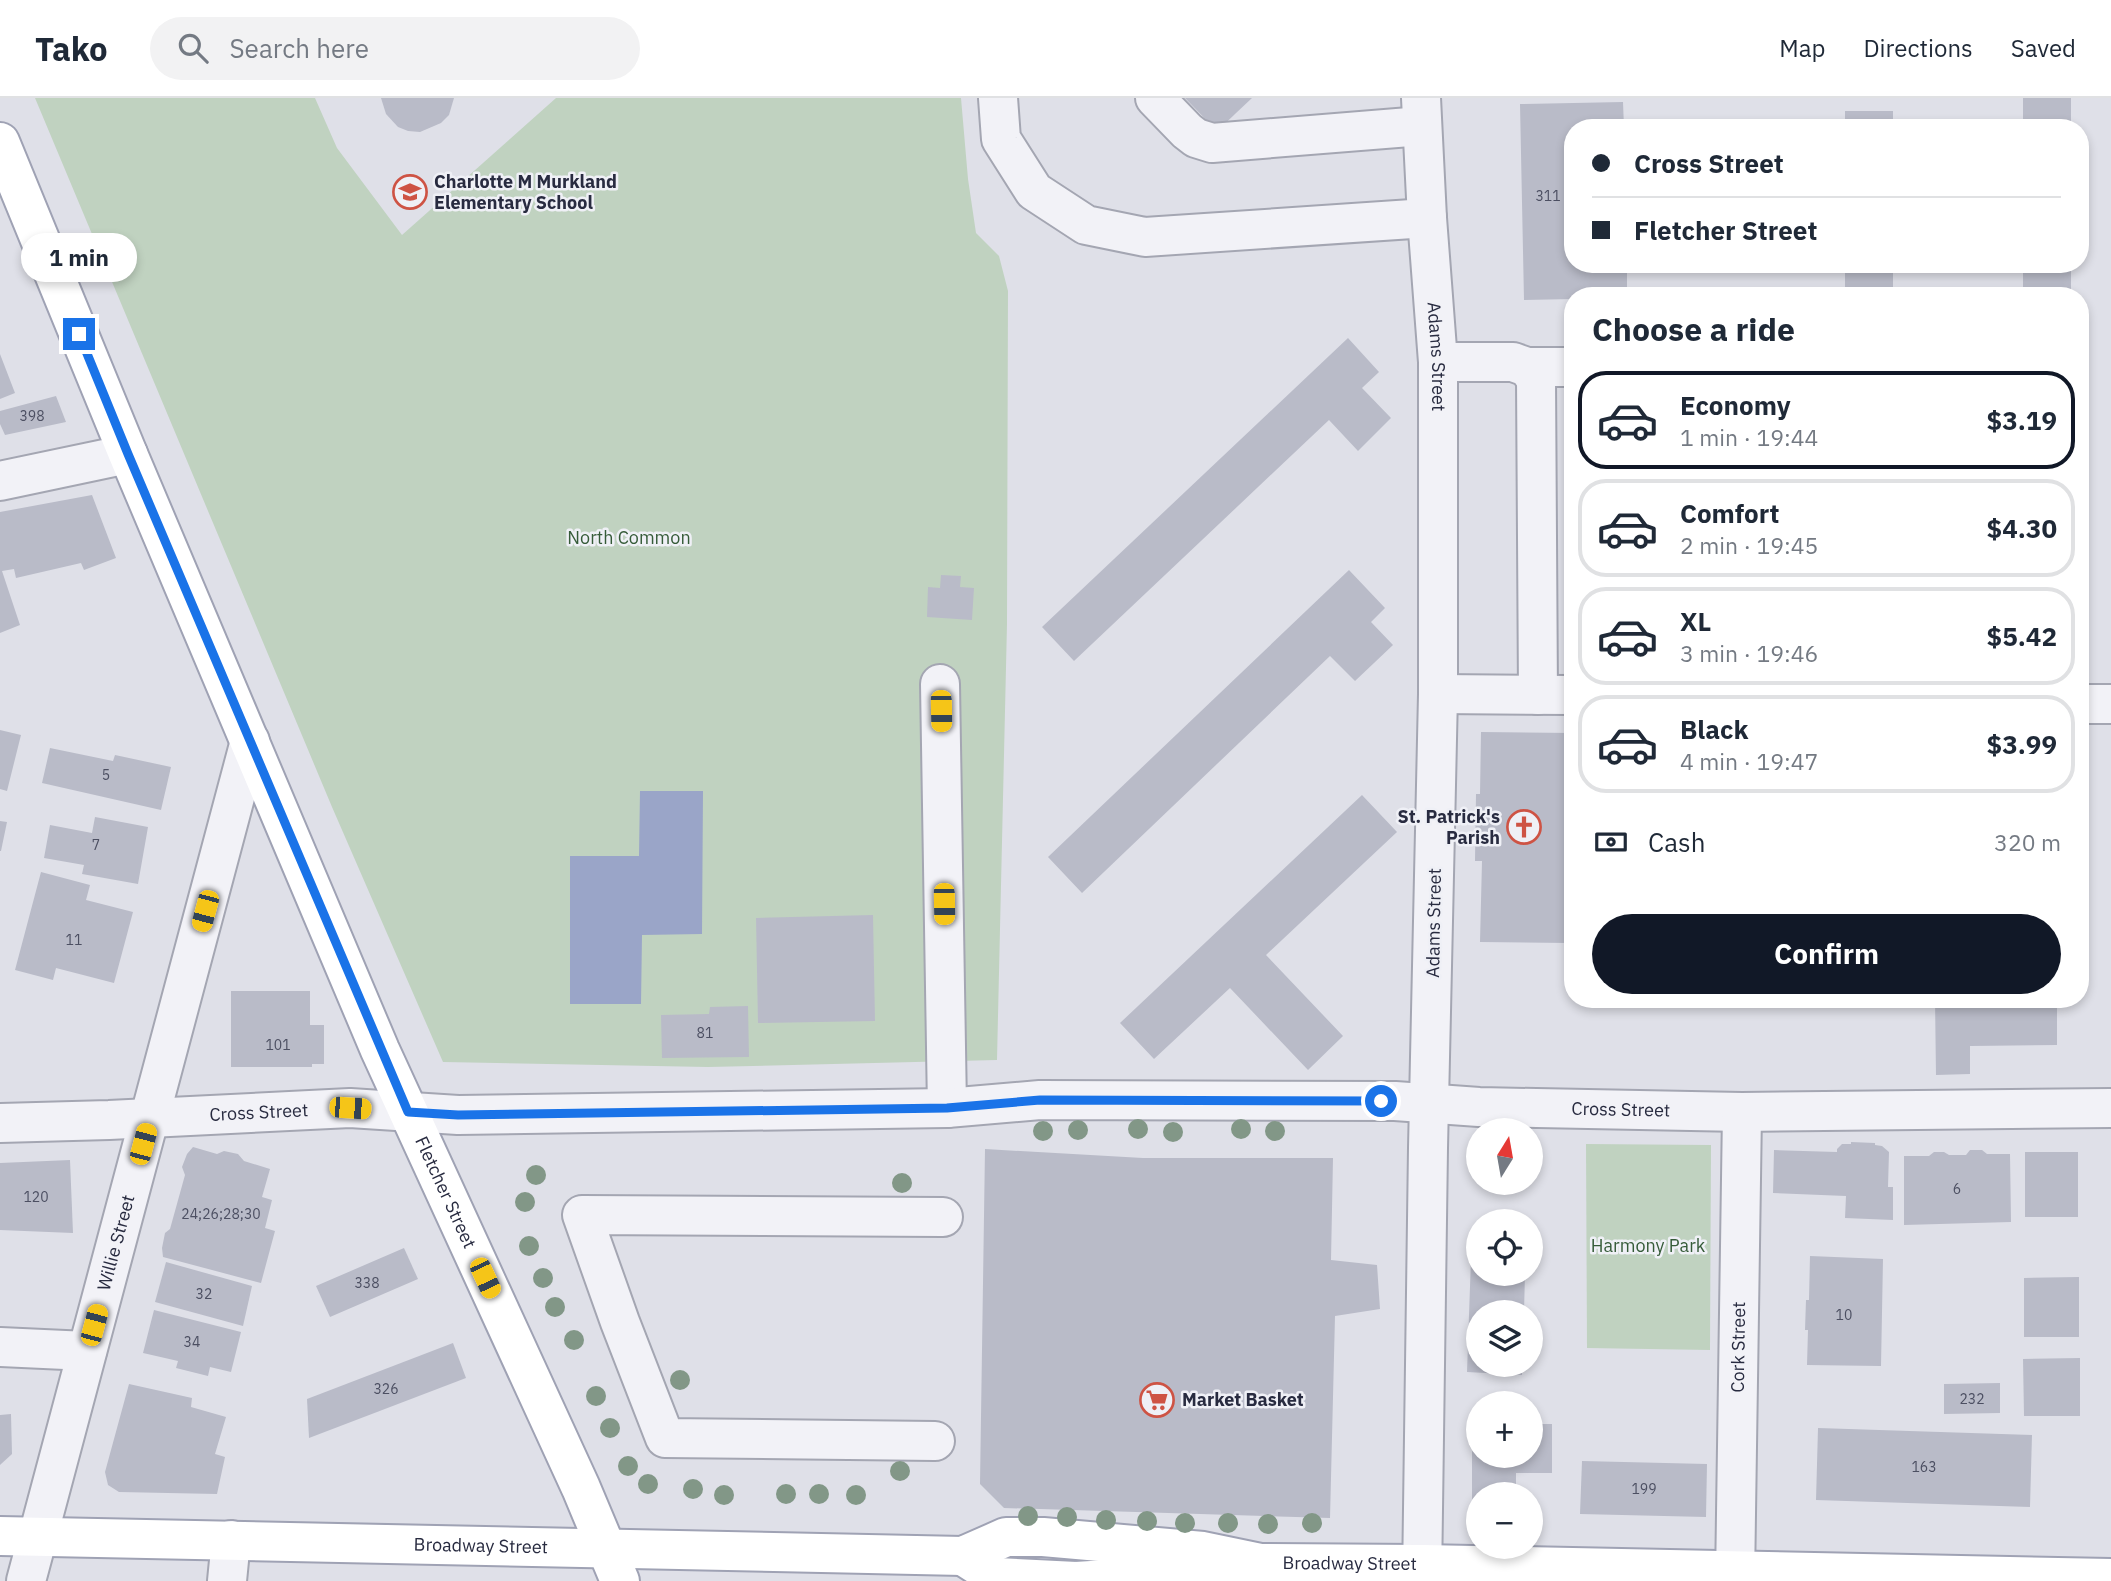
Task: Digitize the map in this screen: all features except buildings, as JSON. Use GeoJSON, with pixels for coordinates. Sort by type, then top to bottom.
{"type":"FeatureCollection","features":[{"type":"Feature","properties":{"kind":"main road","name":"Fletcher Street"},"geometry":{"type":"LineString","coordinates":[[0,142],[128,454],[408,1112],[582,1488],[613,1564]]}},
{"type":"Feature","properties":{"kind":"main road","name":"Broadway Street"},"geometry":{"type":"LineString","coordinates":[[0,1535],[231,1540],[613,1564],[963,1556],[1006,1537],[1043,1537],[1203,1551],[1261,1563],[1422,1573],[2111,1578]]}},
{"type":"Feature","properties":{"kind":"street"},"geometry":{"type":"LineString","coordinates":[[998,98],[1001,139],[1034,191],[1086,225],[1145,237],[1427,218]]}},
{"type":"Feature","properties":{"kind":"street"},"geometry":{"type":"LineString","coordinates":[[1155,98],[1187,131],[1196,138],[1212,143],[1422,112]]}},
{"type":"Feature","properties":{"kind":"street","name":"Adams Street"},"geometry":{"type":"LineString","coordinates":[[1422,112],[1438,362],[1438,694],[1422,1573]]}},
{"type":"Feature","properties":{"kind":"street"},"geometry":{"type":"LineString","coordinates":[[1438,362],[1513,362],[1527,367],[1564,368]]}},
{"type":"Feature","properties":{"kind":"street"},"geometry":{"type":"LineString","coordinates":[[1438,694],[1556,695],[1536,379],[1527,367]]}},
{"type":"Feature","properties":{"kind":"street"},"geometry":{"type":"LineString","coordinates":[[0,481],[128,454]]}},
{"type":"Feature","properties":{"kind":"street"},"geometry":{"type":"LineString","coordinates":[[940,684],[947,1108]]}},
{"type":"Feature","properties":{"kind":"street"},"geometry":{"type":"LineString","coordinates":[[2089,704],[2111,704]]}},
{"type":"Feature","properties":{"kind":"street","name":"Willie Street"},"geometry":{"type":"LineString","coordinates":[[26,1581],[250,741]]}},
{"type":"Feature","properties":{"kind":"street","name":"Cross Street"},"geometry":{"type":"LineString","coordinates":[[0,1123],[350,1108],[458,1115],[947,1108],[1040,1100],[1395,1101],[1479,1107],[1742,1112],[2111,1108]]}},
{"type":"Feature","properties":{"kind":"street","name":"Cork Street"},"geometry":{"type":"LineString","coordinates":[[1735,1576],[1742,1112]]}},
{"type":"Feature","properties":{"kind":"street"},"geometry":{"type":"LineString","coordinates":[[935,1441],[665,1438],[582,1215],[943,1217]]}},
{"type":"Feature","properties":{"kind":"street"},"geometry":{"type":"LineString","coordinates":[[0,1347],[87,1351]]}},
{"type":"Feature","properties":{"kind":"street"},"geometry":{"type":"LineString","coordinates":[[228,1581],[231,1540]]}},
{"type":"Feature","properties":{"kind":"green space","name":"North Common"},"geometry":{"type":"Polygon","coordinates":[[[35,98],[315,98],[337,148],[402,235],[556,98],[961,98],[976,233],[999,256],[1008,291],[1007,624],[997,1060],[708,1067],[443,1062],[332,807],[35,98]]]}},
{"type":"Feature","properties":{"kind":"green space","name":"Harmony Park"},"geometry":{"type":"Polygon","coordinates":[[[1586,1144],[1711,1145],[1710,1350],[1587,1348],[1586,1144]]]}},
{"type":"Feature","properties":{"kind":"water"},"geometry":{"type":"Polygon","coordinates":[[[640,791],[703,791],[702,934],[642,935],[641,1004],[570,1004],[570,856],[639,856],[640,791]]]}},
{"type":"Feature","properties":{"kind":"place","name":"Charlotte M Murkland Elementary School"},"geometry":{"type":"Point","coordinates":[410,192]}},
{"type":"Feature","properties":{"kind":"place","name":"St. Patrick's Parish"},"geometry":{"type":"Point","coordinates":[1524,827]}},
{"type":"Feature","properties":{"kind":"place","name":"Market Basket"},"geometry":{"type":"Point","coordinates":[1157,1400]}},
{"type":"Feature","properties":{"kind":"route"},"geometry":{"type":"LineString","coordinates":[[79,334],[408,1112],[458,1115],[947,1108],[1040,1100],[1381,1101]]}}]}
